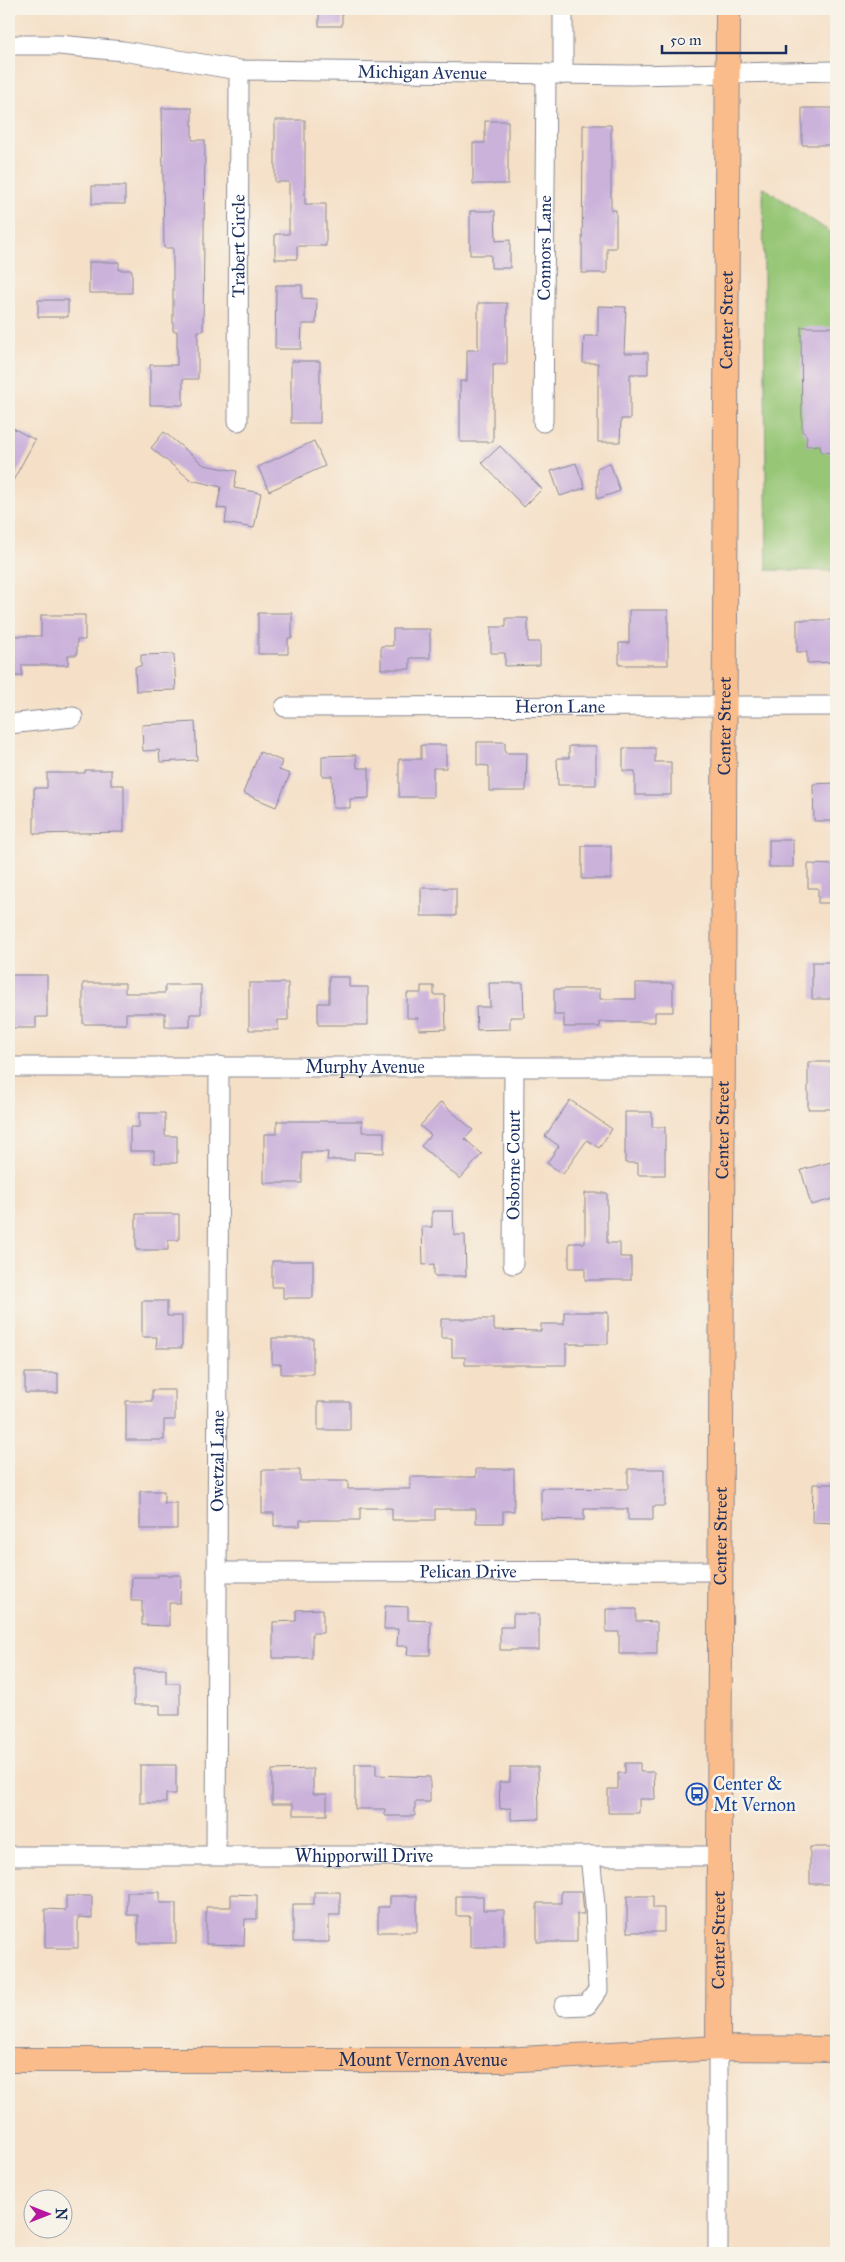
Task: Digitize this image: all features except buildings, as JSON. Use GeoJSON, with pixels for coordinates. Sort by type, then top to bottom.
{"type":"FeatureCollection","features":[{"type":"Feature","properties":{"kind":"main road","name":"Center Street"},"geometry":{"type":"LineString","coordinates":[[718,2048],[728,9]]}},
{"type":"Feature","properties":{"kind":"main road","name":"Mount Vernon Avenue"},"geometry":{"type":"LineString","coordinates":[[9,2060],[503,2060],[718,2048],[836,2049]]}},
{"type":"Feature","properties":{"kind":"street","name":"Connors Lane"},"geometry":{"type":"LineString","coordinates":[[543,422],[554,74],[563,9]]}},
{"type":"Feature","properties":{"kind":"street","name":"Michigan Avenue"},"geometry":{"type":"LineString","coordinates":[[9,45],[59,45],[123,51],[239,70],[554,74],[836,71]]}},
{"type":"Feature","properties":{"kind":"street","name":"Trabert Circle"},"geometry":{"type":"LineString","coordinates":[[238,421],[239,70]]}},
{"type":"Feature","properties":{"kind":"street","name":"Heron Lane"},"geometry":{"type":"LineString","coordinates":[[285,707],[836,706]]}},
{"type":"Feature","properties":{"kind":"street"},"geometry":{"type":"LineString","coordinates":[[9,724],[73,717]]}},
{"type":"Feature","properties":{"kind":"street","name":"Owetzal Lane"},"geometry":{"type":"LineString","coordinates":[[216,1855],[219,1066]]}},
{"type":"Feature","properties":{"kind":"street","name":"Murphy Avenue"},"geometry":{"type":"LineString","coordinates":[[9,1067],[722,1067]]}},
{"type":"Feature","properties":{"kind":"street","name":"Osborne Court"},"geometry":{"type":"LineString","coordinates":[[513,1264],[514,1067]]}},
{"type":"Feature","properties":{"kind":"street","name":"Pelican Drive"},"geometry":{"type":"LineString","coordinates":[[216,1572],[720,1571]]}},
{"type":"Feature","properties":{"kind":"street","name":"Whipporwill Drive"},"geometry":{"type":"LineString","coordinates":[[9,1856],[719,1856]]}},
{"type":"Feature","properties":{"kind":"street"},"geometry":{"type":"LineString","coordinates":[[564,2006],[587,2004],[598,1990],[595,1904],[590,1856]]}},
{"type":"Feature","properties":{"kind":"street","name":"Center Street"},"geometry":{"type":"LineString","coordinates":[[718,2048],[718,2253]]}},
{"type":"Feature","properties":{"kind":"green space"},"geometry":{"type":"Polygon","coordinates":[[[763,187],[836,236],[836,571],[767,570],[763,187]]]}},
{"type":"Feature","properties":{"kind":"place","name":"Center & Mt Vernon"},"geometry":{"type":"Point","coordinates":[697,1794]}}]}
